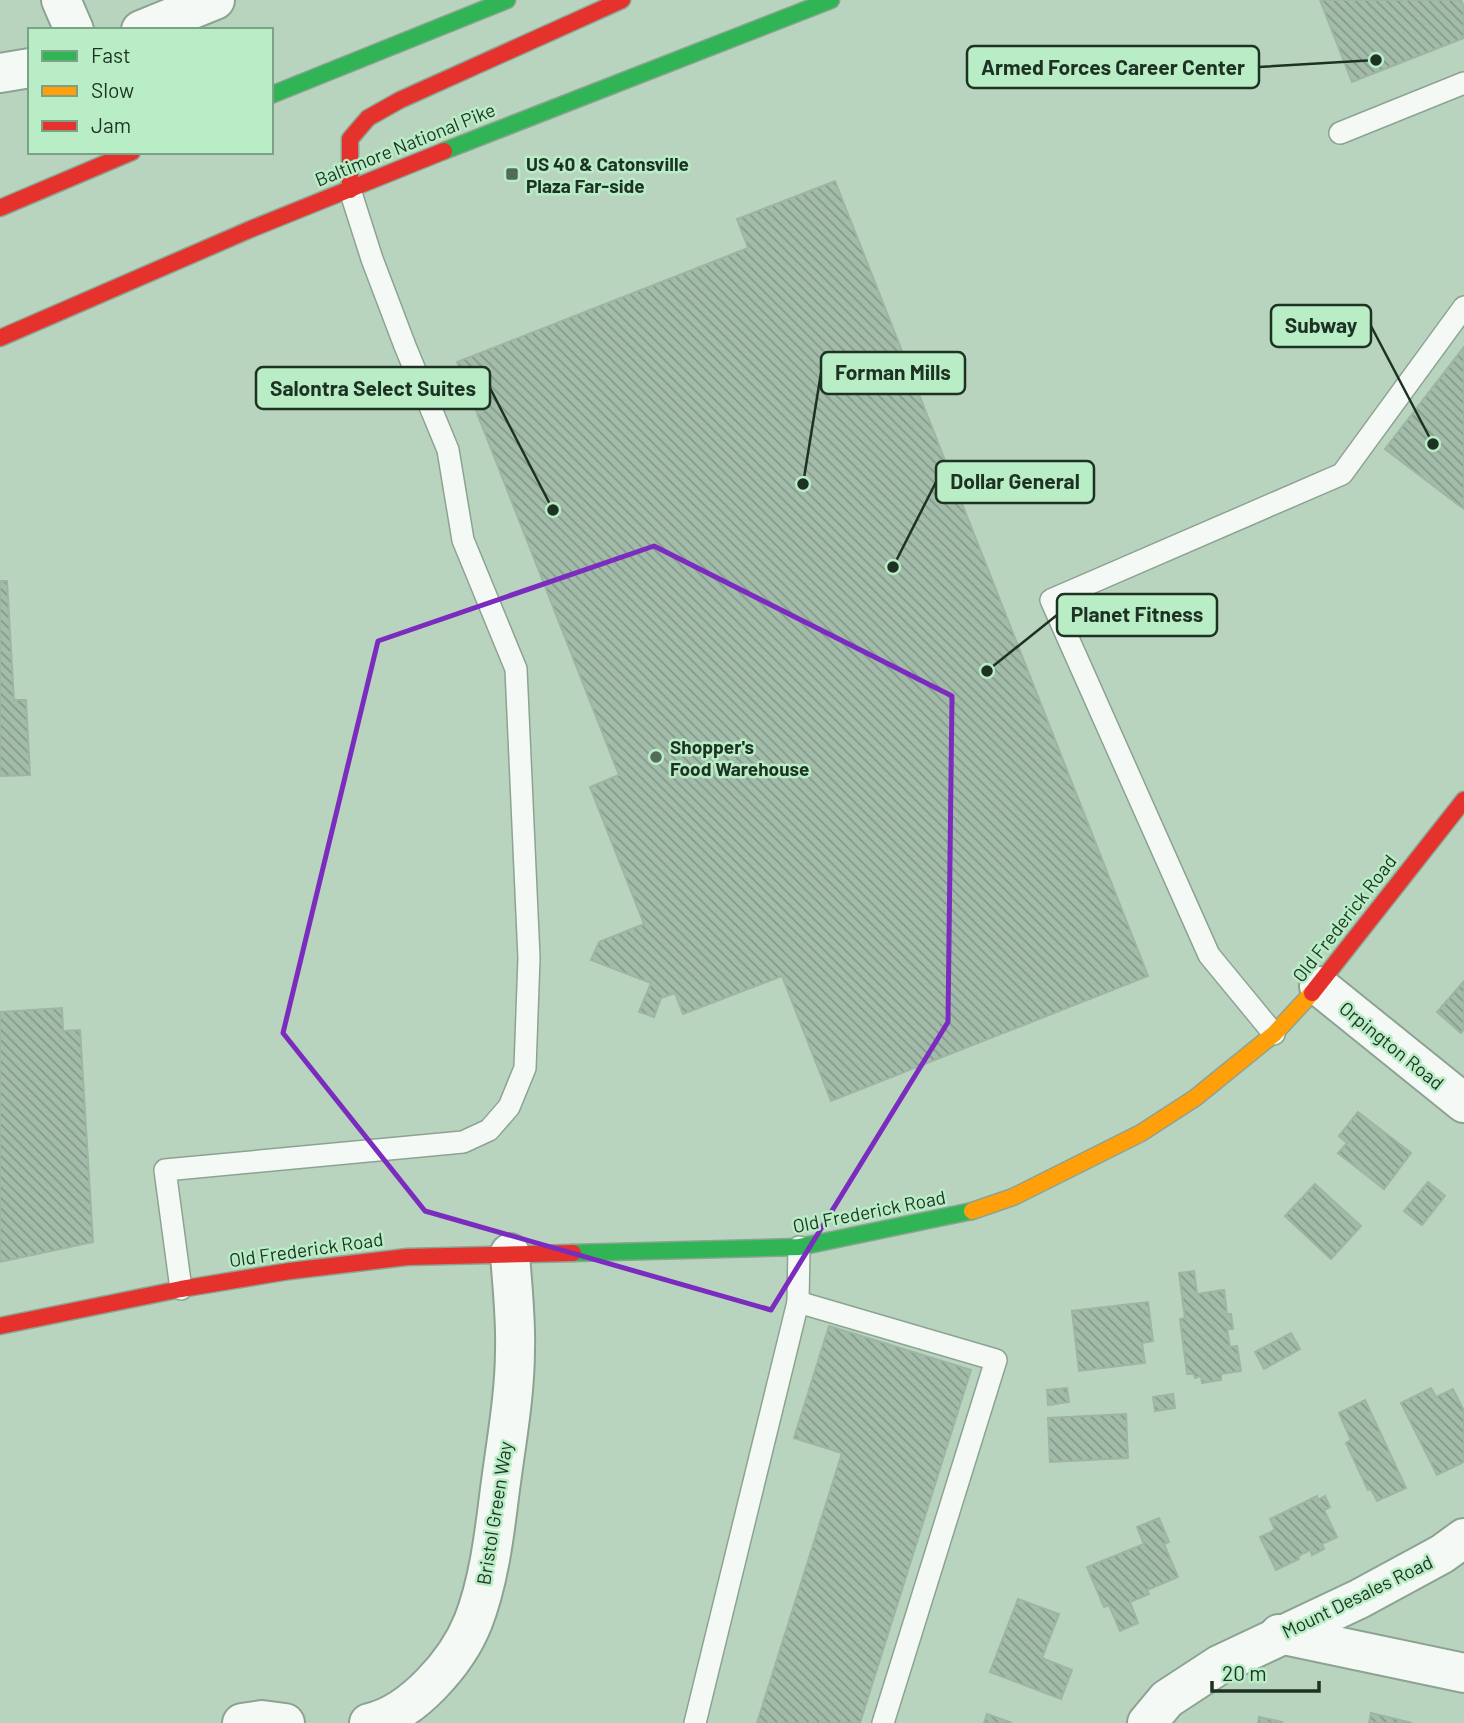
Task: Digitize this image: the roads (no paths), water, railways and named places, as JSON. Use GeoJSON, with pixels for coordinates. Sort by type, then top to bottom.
{"type":"FeatureCollection","features":[{"type":"Feature","properties":{"kind":"main road"},"geometry":{"type":"LineString","coordinates":[[273,94],[507,0]]}},
{"type":"Feature","properties":{"kind":"main road"},"geometry":{"type":"LineString","coordinates":[[350,190],[350,139],[368,118],[400,100],[622,0]]}},
{"type":"Feature","properties":{"kind":"main road","name":"Baltimore National Pike"},"geometry":{"type":"LineString","coordinates":[[0,338],[251,229],[539,112],[831,0]]}},
{"type":"Feature","properties":{"kind":"main road"},"geometry":{"type":"LineString","coordinates":[[0,208],[127,154]]}},
{"type":"Feature","properties":{"kind":"main road"},"geometry":{"type":"LineString","coordinates":[[72,325],[251,229]]}},
{"type":"Feature","properties":{"kind":"main road","name":"Old Frederick Road"},"geometry":{"type":"LineString","coordinates":[[0,1326],[181,1289],[290,1271],[407,1257],[799,1247],[958,1215],[1013,1197],[1152,1126],[1195,1098],[1274,1034],[1319,986],[1464,800]]}},
{"type":"Feature","properties":{"kind":"street"},"geometry":{"type":"LineString","coordinates":[[61,0],[73,28]]}},
{"type":"Feature","properties":{"kind":"street"},"geometry":{"type":"LineString","coordinates":[[146,28],[215,0]]}},
{"type":"Feature","properties":{"kind":"street"},"geometry":{"type":"LineString","coordinates":[[0,73],[28,68]]}},
{"type":"Feature","properties":{"kind":"street","name":"Orpington Road"},"geometry":{"type":"LineString","coordinates":[[1319,986],[1464,1103]]}},
{"type":"Feature","properties":{"kind":"street","name":"Bristol Green Way"},"geometry":{"type":"LineString","coordinates":[[369,1723],[405,1707],[435,1681],[473,1623],[495,1526],[512,1399],[515,1349],[510,1253]]}},
{"type":"Feature","properties":{"kind":"street","name":"Mount Desales Road"},"geometry":{"type":"LineString","coordinates":[[1147,1723],[1167,1699],[1219,1665],[1279,1634],[1359,1599],[1442,1554],[1464,1538]]}},
{"type":"Feature","properties":{"kind":"street"},"geometry":{"type":"LineString","coordinates":[[1279,1634],[1464,1674]]}},
{"type":"Feature","properties":{"kind":"street"},"geometry":{"type":"LineString","coordinates":[[242,1723],[262,1720],[285,1723]]}},
{"type":"Feature","properties":{"kind":"lane"},"geometry":{"type":"LineString","coordinates":[[1340,133],[1464,83]]}},
{"type":"Feature","properties":{"kind":"lane"},"geometry":{"type":"LineString","coordinates":[[181,1289],[165,1170],[463,1142],[489,1130],[509,1107],[525,1068],[529,958],[516,669],[463,540],[448,450],[372,259],[350,190]]}},
{"type":"Feature","properties":{"kind":"lane"},"geometry":{"type":"LineString","coordinates":[[1274,1034],[1209,954],[1051,600],[1342,474],[1464,307]]}},
{"type":"Feature","properties":{"kind":"lane"},"geometry":{"type":"LineString","coordinates":[[695,1723],[798,1301],[799,1247]]}},
{"type":"Feature","properties":{"kind":"lane"},"geometry":{"type":"LineString","coordinates":[[798,1301],[996,1360],[883,1723]]}},
{"type":"Feature","properties":{"kind":"place","name":"Armed Forces Career Center"},"geometry":{"type":"Point","coordinates":[1376,60]}},
{"type":"Feature","properties":{"kind":"place","name":"US 40 & Catonsville Plaza Far-side"},"geometry":{"type":"Point","coordinates":[512,174]}},
{"type":"Feature","properties":{"kind":"place","name":"Subway"},"geometry":{"type":"Point","coordinates":[1433,444]}},
{"type":"Feature","properties":{"kind":"place","name":"Forman Mills"},"geometry":{"type":"Point","coordinates":[803,484]}},
{"type":"Feature","properties":{"kind":"place","name":"Salontra Select Suites"},"geometry":{"type":"Point","coordinates":[553,510]}},
{"type":"Feature","properties":{"kind":"place","name":"Dollar General"},"geometry":{"type":"Point","coordinates":[893,567]}},
{"type":"Feature","properties":{"kind":"place","name":"Planet Fitness"},"geometry":{"type":"Point","coordinates":[987,671]}},
{"type":"Feature","properties":{"kind":"place","name":"Shopper's Food Warehouse"},"geometry":{"type":"Point","coordinates":[656,757]}}]}
